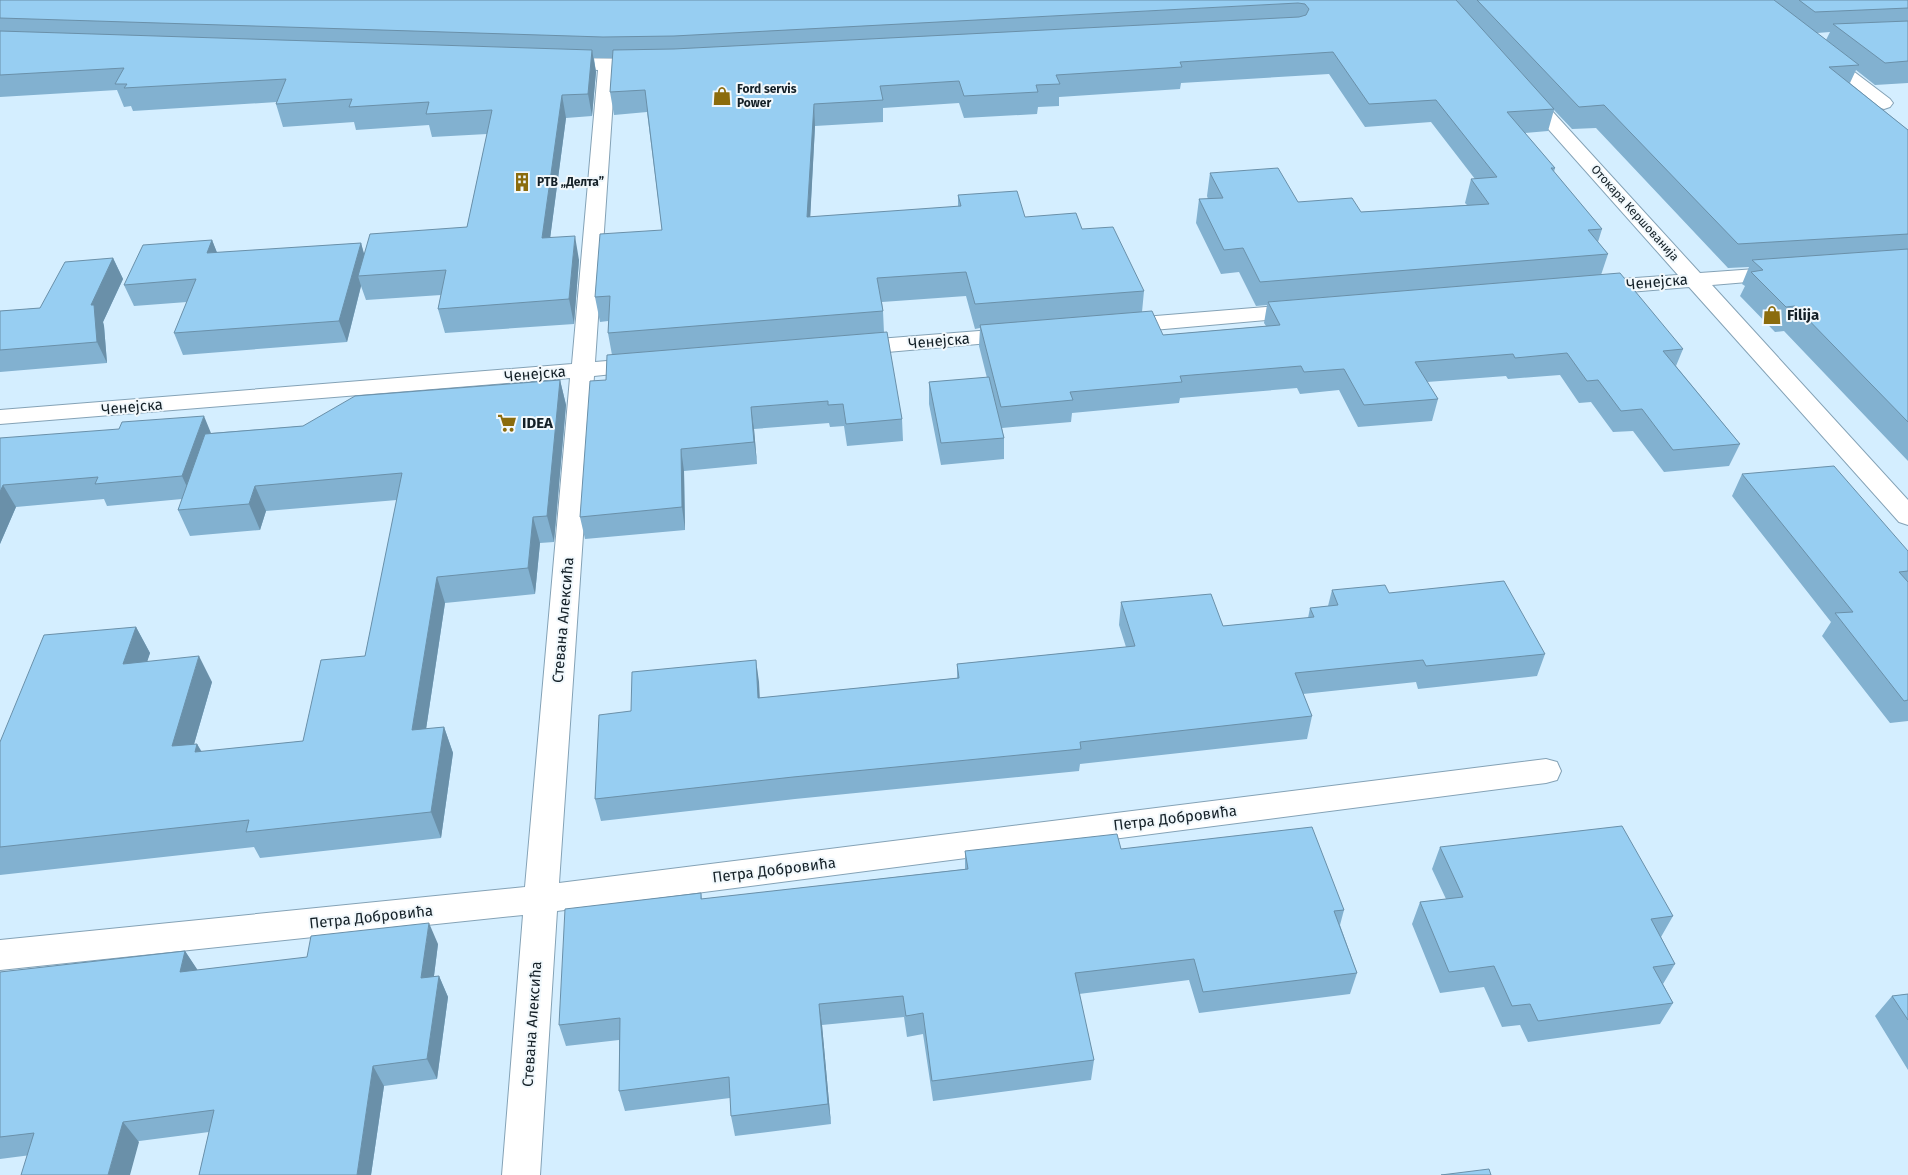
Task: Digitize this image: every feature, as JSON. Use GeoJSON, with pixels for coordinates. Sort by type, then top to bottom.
{"type":"FeatureCollection","features":[{"type":"Feature","properties":{"kind":"street"},"geometry":{"type":"LineString","coordinates":[[1809,46],[1884,103]]}},
{"type":"Feature","properties":{"kind":"street"},"geometry":{"type":"LineString","coordinates":[[541,62],[607,65],[668,64]]}},
{"type":"Feature","properties":{"kind":"street","name":"Стевана Алексића"},"geometry":{"type":"LineString","coordinates":[[521,1175],[607,65]]}},
{"type":"Feature","properties":{"kind":"street","name":"Отокара Кершованија"},"geometry":{"type":"LineString","coordinates":[[1509,74],[1908,516]]}},
{"type":"Feature","properties":{"kind":"street","name":"Ченејска"},"geometry":{"type":"LineString","coordinates":[[1575,289],[1801,272]]}},
{"type":"Feature","properties":{"kind":"street"},"geometry":{"type":"LineString","coordinates":[[1099,328],[1327,309]]}},
{"type":"Feature","properties":{"kind":"street","name":"Ченејска"},"geometry":{"type":"LineString","coordinates":[[831,350],[1040,333]]}},
{"type":"Feature","properties":{"kind":"street","name":"Ченејска"},"geometry":{"type":"LineString","coordinates":[[0,417],[662,364]]}},
{"type":"Feature","properties":{"kind":"street","name":"Петра Добровића"},"geometry":{"type":"LineString","coordinates":[[0,955],[541,899],[1546,771]]}},
{"type":"Feature","properties":{"kind":"building"},"geometry":{"type":"Polygon","coordinates":[[[0,0],[1456,0],[1554,109],[1507,112],[1555,168],[1551,168],[1602,229],[1588,230],[1608,254],[1260,282],[1243,248],[1224,250],[1199,199],[1223,198],[1210,173],[1278,168],[1298,202],[1352,198],[1361,212],[1489,204],[1471,179],[1497,177],[1436,100],[1369,104],[1333,52],[1180,62],[1182,67],[1056,75],[1060,84],[1036,85],[1038,92],[964,96],[959,81],[880,86],[883,100],[814,104],[807,217],[961,206],[958,195],[1017,191],[1025,217],[1076,213],[1082,229],[1113,227],[1144,291],[975,304],[966,272],[877,278],[883,311],[608,333],[610,296],[595,297],[600,234],[662,230],[645,90],[610,92],[613,50],[674,49],[1299,17],[1306,15],[1309,9],[1305,4],[1298,3],[674,36],[603,37],[0,18],[0,0]]]}},
{"type":"Feature","properties":{"kind":"building"},"geometry":{"type":"Polygon","coordinates":[[[1477,0],[1774,0],[1859,65],[1829,67],[1908,130],[1908,234],[1738,244],[1604,105],[1579,107],[1477,0]]]}},
{"type":"Feature","properties":{"kind":"building"},"geometry":{"type":"Polygon","coordinates":[[[1799,0],[1908,0],[1908,8],[1815,12],[1799,0]]]}},
{"type":"Feature","properties":{"kind":"building"},"geometry":{"type":"Polygon","coordinates":[[[1908,21],[1908,61],[1885,63],[1833,24],[1908,21]]]}},
{"type":"Feature","properties":{"kind":"building"},"geometry":{"type":"Polygon","coordinates":[[[0,31],[592,50],[588,94],[562,95],[542,238],[575,236],[569,299],[438,309],[446,270],[358,276],[370,234],[467,227],[492,110],[426,114],[429,102],[349,107],[352,99],[276,104],[286,79],[124,88],[127,84],[115,84],[124,68],[0,75],[0,31]]]}},
{"type":"Feature","properties":{"kind":"building"},"geometry":{"type":"Polygon","coordinates":[[[212,240],[207,253],[361,243],[339,321],[174,333],[196,279],[124,285],[143,245],[212,240]]]}},
{"type":"Feature","properties":{"kind":"building"},"geometry":{"type":"Polygon","coordinates":[[[1908,249],[1908,422],[1795,306],[1786,307],[1751,272],[1763,270],[1752,260],[1908,249]]]}},
{"type":"Feature","properties":{"kind":"building"},"geometry":{"type":"Polygon","coordinates":[[[113,258],[91,305],[94,305],[97,342],[0,350],[0,311],[40,308],[65,262],[113,258]]]}},
{"type":"Feature","properties":{"kind":"building"},"geometry":{"type":"Polygon","coordinates":[[[1620,273],[1683,349],[1663,351],[1740,444],[1673,450],[1642,409],[1621,411],[1598,380],[1587,381],[1567,353],[1515,358],[1513,354],[1415,362],[1438,399],[1364,405],[1344,369],[1304,372],[1301,366],[1180,376],[1182,382],[1070,392],[1073,400],[1001,407],[980,325],[1152,311],[1163,335],[1280,325],[1268,302],[1620,273]]]}},
{"type":"Feature","properties":{"kind":"building"},"geometry":{"type":"Polygon","coordinates":[[[887,332],[902,419],[846,424],[843,404],[828,405],[828,401],[751,407],[754,442],[681,449],[682,507],[580,517],[590,381],[606,380],[607,355],[887,332]]]}},
{"type":"Feature","properties":{"kind":"building"},"geometry":{"type":"Polygon","coordinates":[[[989,377],[1004,438],[941,443],[929,382],[989,377]]]}},
{"type":"Feature","properties":{"kind":"building"},"geometry":{"type":"Polygon","coordinates":[[[560,380],[547,516],[533,517],[528,568],[437,577],[412,730],[444,727],[431,812],[246,832],[249,820],[0,847],[0,742],[44,635],[136,627],[123,664],[199,656],[172,746],[197,744],[195,752],[303,741],[321,660],[365,656],[402,473],[255,486],[249,504],[178,510],[205,434],[303,426],[355,396],[560,380]]]}},
{"type":"Feature","properties":{"kind":"building"},"geometry":{"type":"Polygon","coordinates":[[[204,416],[182,476],[95,484],[98,477],[3,485],[0,492],[0,438],[119,429],[122,422],[204,416]]]}},
{"type":"Feature","properties":{"kind":"building"},"geometry":{"type":"Polygon","coordinates":[[[1834,466],[1908,551],[1908,571],[1899,572],[1908,582],[1908,700],[1904,701],[1835,613],[1853,612],[1742,474],[1834,466]]]}},
{"type":"Feature","properties":{"kind":"building"},"geometry":{"type":"Polygon","coordinates":[[[1504,581],[1545,654],[1426,666],[1423,660],[1295,673],[1312,716],[1080,742],[1081,749],[793,777],[595,799],[599,715],[631,711],[632,672],[756,660],[758,698],[959,678],[957,664],[1135,646],[1121,602],[1211,594],[1223,626],[1314,617],[1310,608],[1338,605],[1332,590],[1385,585],[1389,593],[1504,581]]]}},
{"type":"Feature","properties":{"kind":"building"},"geometry":{"type":"Polygon","coordinates":[[[1622,826],[1673,916],[1651,919],[1675,964],[1653,967],[1673,1003],[1538,1021],[1530,1004],[1512,1006],[1494,966],[1449,972],[1420,902],[1463,897],[1440,847],[1622,826]]]}},
{"type":"Feature","properties":{"kind":"building"},"geometry":{"type":"Polygon","coordinates":[[[1312,827],[1344,910],[1334,911],[1357,973],[1203,992],[1194,959],[1075,973],[1094,1060],[932,1081],[923,1013],[906,1016],[903,996],[819,1004],[828,1104],[731,1116],[729,1077],[619,1091],[620,1018],[559,1025],[565,909],[701,893],[701,899],[968,869],[965,851],[1117,834],[1121,849],[1312,827]]]}},
{"type":"Feature","properties":{"kind":"building"},"geometry":{"type":"Polygon","coordinates":[[[429,923],[421,978],[439,976],[427,1059],[373,1066],[357,1175],[199,1175],[214,1110],[123,1122],[108,1175],[21,1175],[34,1133],[0,1137],[0,972],[185,951],[180,972],[307,957],[311,936],[429,923]]]}},
{"type":"Feature","properties":{"kind":"building"},"geometry":{"type":"Polygon","coordinates":[[[1908,994],[1908,1020],[1892,996],[1908,994]]]}},
{"type":"Feature","properties":{"kind":"building"},"geometry":{"type":"Polygon","coordinates":[[[1489,1169],[1491,1175],[1441,1175],[1489,1169]]]}},
{"type":"Feature","properties":{"kind":"place","name":"Ford servis Power"},"geometry":{"type":"Point","coordinates":[722,96]}},
{"type":"Feature","properties":{"kind":"place","name":"РТВ „Делта”"},"geometry":{"type":"Point","coordinates":[522,182]}},
{"type":"Feature","properties":{"kind":"place","name":"Filija"},"geometry":{"type":"Point","coordinates":[1772,315]}},
{"type":"Feature","properties":{"kind":"place","name":"IDEA"},"geometry":{"type":"Point","coordinates":[507,423]}}]}
